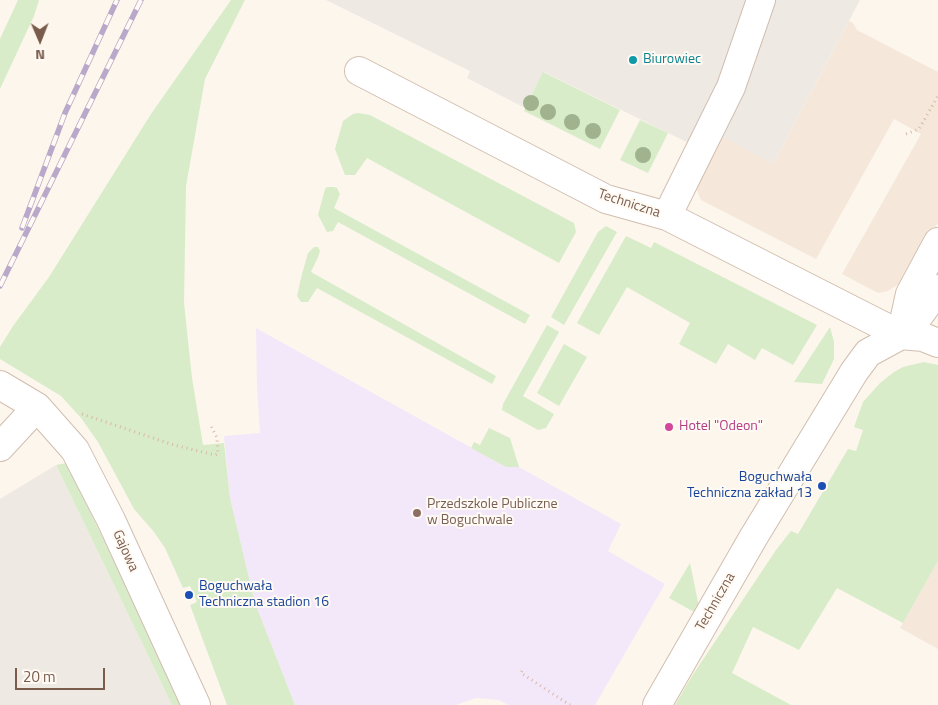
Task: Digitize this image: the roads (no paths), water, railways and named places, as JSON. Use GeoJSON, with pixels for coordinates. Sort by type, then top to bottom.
{"type":"FeatureCollection","features":[{"type":"Feature","properties":{"kind":"street"},"geometry":{"type":"LineString","coordinates":[[667,216],[731,87],[761,0]]}},
{"type":"Feature","properties":{"kind":"street","name":"Techniczna"},"geometry":{"type":"LineString","coordinates":[[359,71],[606,199],[667,216],[901,335],[923,337],[938,343]]}},
{"type":"Feature","properties":{"kind":"street"},"geometry":{"type":"LineString","coordinates":[[901,335],[910,294],[938,242]]}},
{"type":"Feature","properties":{"kind":"street"},"geometry":{"type":"LineString","coordinates":[[901,335],[922,313],[938,289]]}},
{"type":"Feature","properties":{"kind":"street","name":"Techniczna"},"geometry":{"type":"LineString","coordinates":[[656,705],[753,538],[854,372],[868,353],[901,335]]}},
{"type":"Feature","properties":{"kind":"street","name":"Gajowa"},"geometry":{"type":"LineString","coordinates":[[0,385],[36,407],[76,450],[111,520],[196,705]]}},
{"type":"Feature","properties":{"kind":"street"},"geometry":{"type":"LineString","coordinates":[[0,447],[36,407]]}},
{"type":"Feature","properties":{"kind":"railway"},"geometry":{"type":"LineString","coordinates":[[22,228],[65,113],[117,0]]}},
{"type":"Feature","properties":{"kind":"railway"},"geometry":{"type":"LineString","coordinates":[[0,286],[141,0]]}},
{"type":"Feature","properties":{"kind":"place","name":"Biurowiec"},"geometry":{"type":"Point","coordinates":[633,60]}},
{"type":"Feature","properties":{"kind":"place","name":"Hotel \"Odeon\""},"geometry":{"type":"Point","coordinates":[669,427]}},
{"type":"Feature","properties":{"kind":"place","name":"Boguchwała Techniczna zakład 13"},"geometry":{"type":"Point","coordinates":[822,486]}},
{"type":"Feature","properties":{"kind":"place","name":"Przedszkole Publiczne w Boguchwale"},"geometry":{"type":"Point","coordinates":[417,513]}},
{"type":"Feature","properties":{"kind":"place","name":"Boguchwała Techniczna stadion 16"},"geometry":{"type":"Point","coordinates":[189,595]}}]}
